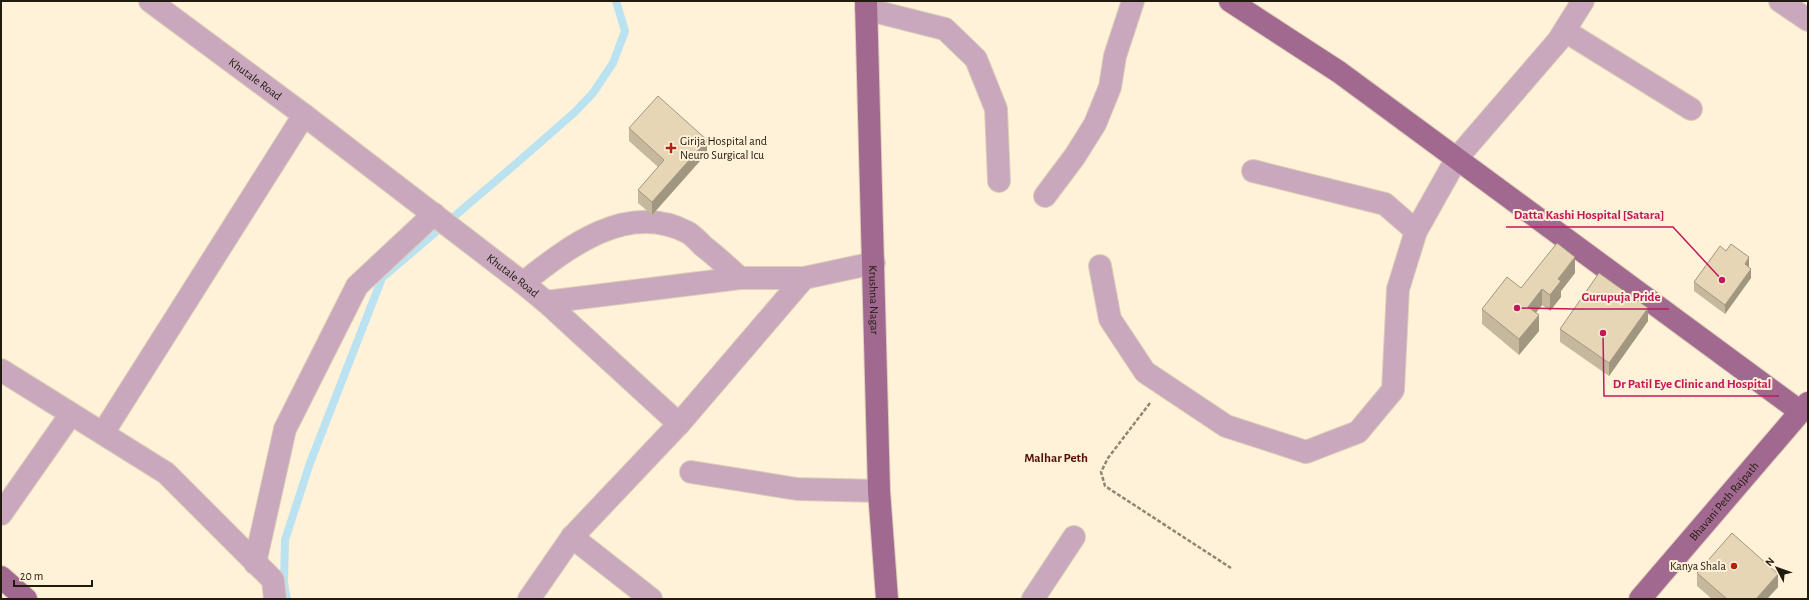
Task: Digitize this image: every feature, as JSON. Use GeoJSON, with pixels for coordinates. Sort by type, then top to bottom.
{"type":"FeatureCollection","features":[{"type":"Feature","properties":{"kind":"main road"},"geometry":{"type":"LineString","coordinates":[[1230,1],[1339,72],[1806,410]]}},
{"type":"Feature","properties":{"kind":"main road","name":"Krushna Nagar"},"geometry":{"type":"LineString","coordinates":[[866,5],[879,491],[887,599]]}},
{"type":"Feature","properties":{"kind":"main road","name":"Bhavani Peth Rajpath"},"geometry":{"type":"LineString","coordinates":[[1640,599],[1806,410]]}},
{"type":"Feature","properties":{"kind":"main road"},"geometry":{"type":"LineString","coordinates":[[1,577],[26,599]]}},
{"type":"Feature","properties":{"kind":"street","name":"Khutale Road"},"geometry":{"type":"LineString","coordinates":[[150,1],[304,115],[546,302],[679,424]]}},
{"type":"Feature","properties":{"kind":"street"},"geometry":{"type":"LineString","coordinates":[[1045,196],[1095,124],[1110,87],[1115,56],[1133,1]]}},
{"type":"Feature","properties":{"kind":"street"},"geometry":{"type":"LineString","coordinates":[[1100,266],[1110,319],[1144,372],[1226,426],[1306,452],[1358,432],[1393,390],[1398,289],[1416,231],[1457,158],[1558,41],[1583,1]]}},
{"type":"Feature","properties":{"kind":"street"},"geometry":{"type":"LineString","coordinates":[[1780,1],[1808,20]]}},
{"type":"Feature","properties":{"kind":"street"},"geometry":{"type":"LineString","coordinates":[[866,5],[945,29],[976,60],[996,109],[999,181]]}},
{"type":"Feature","properties":{"kind":"street"},"geometry":{"type":"LineString","coordinates":[[1565,31],[1691,109]]}},
{"type":"Feature","properties":{"kind":"street"},"geometry":{"type":"LineString","coordinates":[[102,433],[304,115]]}},
{"type":"Feature","properties":{"kind":"street"},"geometry":{"type":"LineString","coordinates":[[1253,171],[1385,204],[1416,231]]}},
{"type":"Feature","properties":{"kind":"street"},"geometry":{"type":"LineString","coordinates":[[522,283],[563,252],[601,231],[638,222],[660,222],[688,232],[740,278]]}},
{"type":"Feature","properties":{"kind":"street"},"geometry":{"type":"LineString","coordinates":[[256,562],[285,429],[357,286],[445,223]]}},
{"type":"Feature","properties":{"kind":"street"},"geometry":{"type":"LineString","coordinates":[[546,302],[740,278],[804,278],[874,263]]}},
{"type":"Feature","properties":{"kind":"street"},"geometry":{"type":"LineString","coordinates":[[529,599],[572,537],[679,424],[804,278]]}},
{"type":"Feature","properties":{"kind":"street"},"geometry":{"type":"LineString","coordinates":[[1,370],[166,473],[273,580],[275,599]]}},
{"type":"Feature","properties":{"kind":"street"},"geometry":{"type":"LineString","coordinates":[[1,514],[71,414]]}},
{"type":"Feature","properties":{"kind":"street"},"geometry":{"type":"LineString","coordinates":[[691,472],[797,489],[879,491]]}},
{"type":"Feature","properties":{"kind":"street"},"geometry":{"type":"LineString","coordinates":[[572,537],[651,599]]}},
{"type":"Feature","properties":{"kind":"street"},"geometry":{"type":"LineString","coordinates":[[1033,599],[1074,537]]}},
{"type":"Feature","properties":{"kind":"path"},"geometry":{"type":"LineString","coordinates":[[1164,386],[1108,458],[1101,472],[1106,486],[1231,568]]}},
{"type":"Feature","properties":{"kind":"building"},"geometry":{"type":"Polygon","coordinates":[[[658,96],[707,140],[652,202],[638,190],[664,160],[629,128],[658,96]]]}},
{"type":"Feature","properties":{"kind":"building"},"geometry":{"type":"Polygon","coordinates":[[[1557,243],[1575,257],[1558,279],[1561,281],[1550,295],[1542,289],[1528,307],[1539,315],[1519,339],[1482,309],[1507,277],[1521,288],[1557,243]]]}},
{"type":"Feature","properties":{"kind":"building"},"geometry":{"type":"Polygon","coordinates":[[[1731,244],[1749,257],[1745,264],[1751,269],[1725,305],[1694,282],[1720,246],[1726,251],[1731,244]]]}},
{"type":"Feature","properties":{"kind":"building"},"geometry":{"type":"Polygon","coordinates":[[[1599,273],[1648,308],[1609,363],[1560,329],[1599,273]]]}},
{"type":"Feature","properties":{"kind":"building","name":"Kanya Shala"},"geometry":{"type":"Polygon","coordinates":[[[1732,533],[1778,574],[1756,599],[1727,599],[1697,573],[1732,533]]]}},
{"type":"Feature","properties":{"kind":"waterway"},"geometry":{"type":"LineString","coordinates":[[287,599],[284,583],[285,540],[310,463],[382,278],[575,112],[593,93],[613,63],[625,31],[616,1]]}},
{"type":"Feature","properties":{"kind":"place","name":"Girija Hospital and Neuro Surgical Icu"},"geometry":{"type":"Point","coordinates":[671,148]}},
{"type":"Feature","properties":{"kind":"place","name":"Datta Kashi Hospital [Satara]"},"geometry":{"type":"Point","coordinates":[1722,280]}},
{"type":"Feature","properties":{"kind":"place","name":"Gurupuja Pride"},"geometry":{"type":"Point","coordinates":[1517,308]}},
{"type":"Feature","properties":{"kind":"place","name":"Dr Patil Eye Clinic and Hospital"},"geometry":{"type":"Point","coordinates":[1603,333]}},
{"type":"Feature","properties":{"kind":"place","name":"Kanya Shala"},"geometry":{"type":"Point","coordinates":[1734,566]}},
{"type":"Feature","properties":{"kind":"district","name":"Malhar Peth"},"geometry":{"type":"Point","coordinates":[1056,458]}}]}
